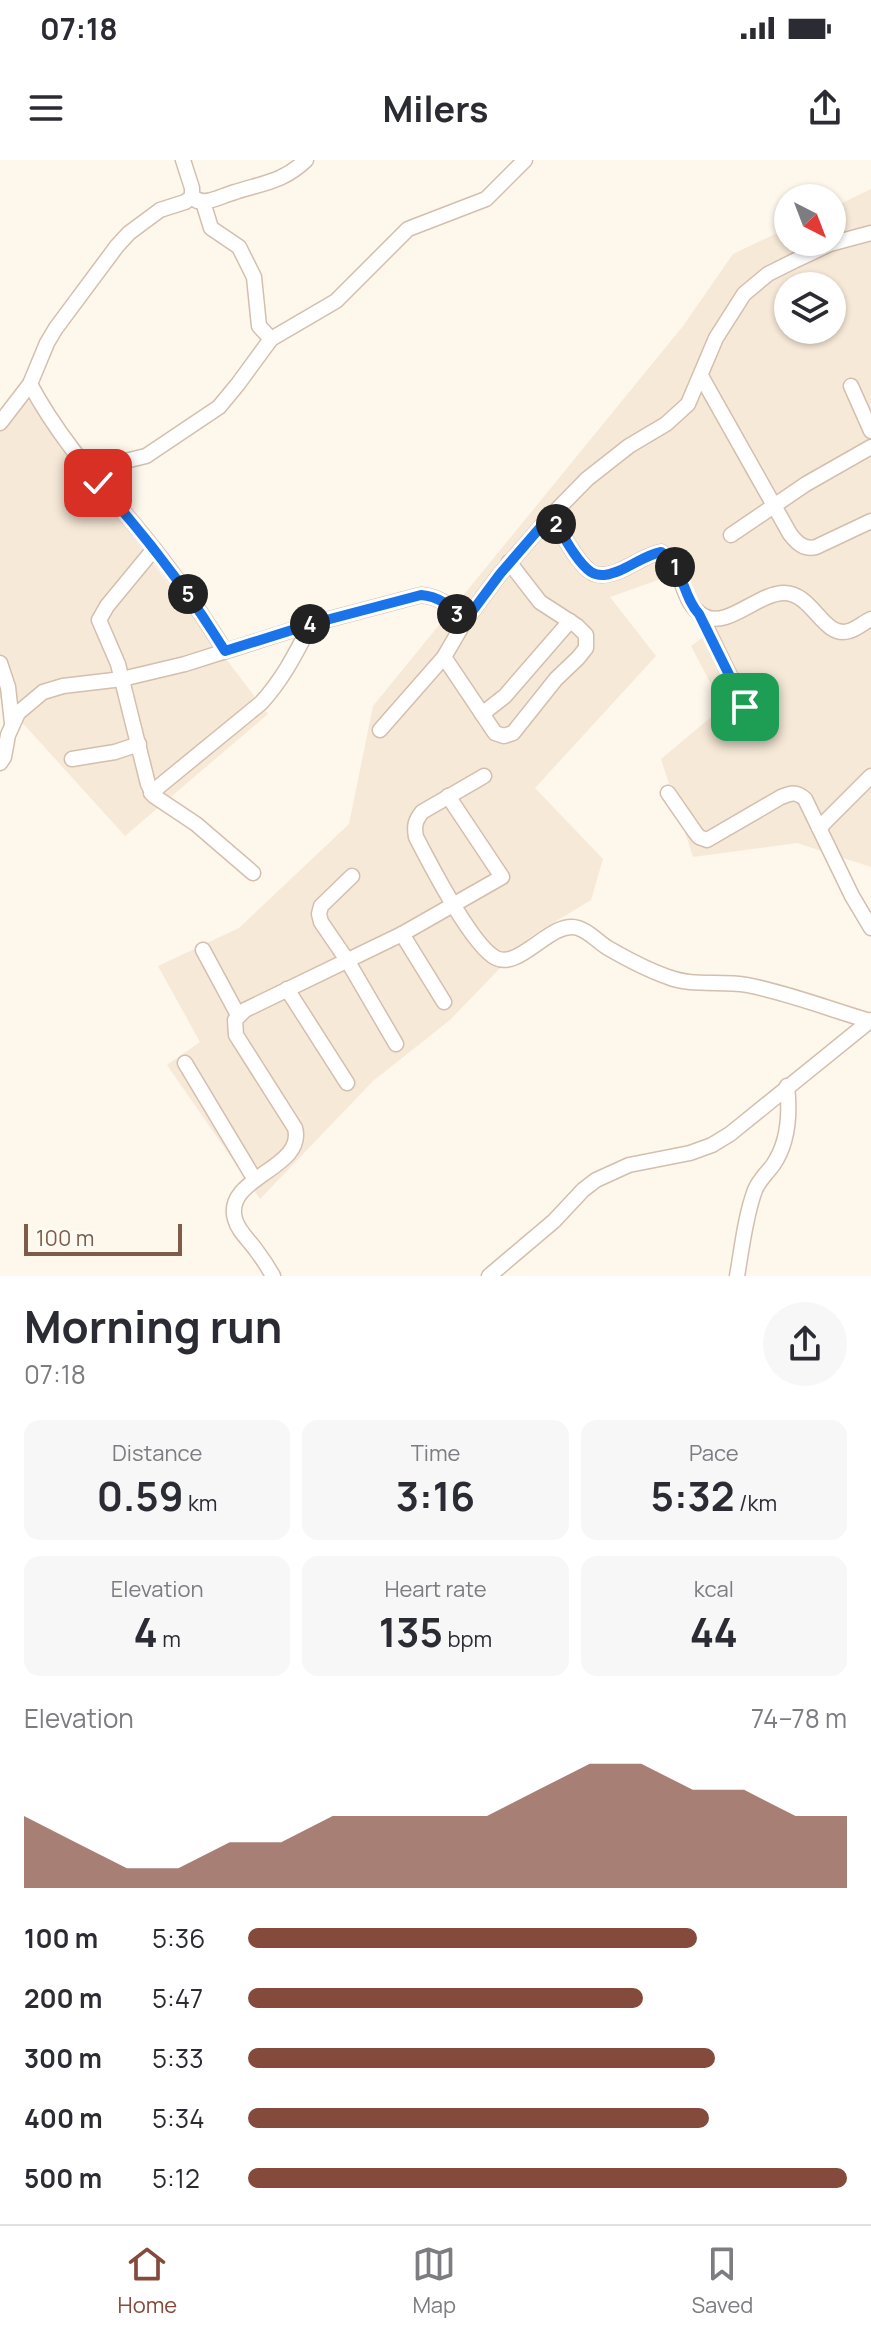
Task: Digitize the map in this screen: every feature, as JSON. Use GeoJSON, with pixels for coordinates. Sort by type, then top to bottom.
{"type":"FeatureCollection","features":[{"type":"Feature","properties":{"kind":"street"},"geometry":{"type":"LineString","coordinates":[[183,160],[194,200],[211,228],[239,247],[254,277],[259,326],[271,339]]}},
{"type":"Feature","properties":{"kind":"street"},"geometry":{"type":"LineString","coordinates":[[0,423],[30,384],[56,328],[117,246],[150,216],[194,200],[280,179],[306,160]]}},
{"type":"Feature","properties":{"kind":"street"},"geometry":{"type":"LineString","coordinates":[[88,470],[146,456],[219,407],[271,339],[336,301],[408,229],[486,199],[525,160]]}},
{"type":"Feature","properties":{"kind":"street"},"geometry":{"type":"LineString","coordinates":[[380,730],[444,657],[465,621],[509,562],[551,515],[587,479],[629,446],[666,424],[688,404],[716,338],[744,294],[768,274],[830,244],[871,233]]}},
{"type":"Feature","properties":{"kind":"street"},"geometry":{"type":"LineString","coordinates":[[701,376],[797,543],[810,548],[871,521]]}},
{"type":"Feature","properties":{"kind":"street"},"geometry":{"type":"LineString","coordinates":[[30,384],[56,428],[154,549],[225,651]]}},
{"type":"Feature","properties":{"kind":"street"},"geometry":{"type":"LineString","coordinates":[[851,386],[871,431]]}},
{"type":"Feature","properties":{"kind":"street"},"geometry":{"type":"LineString","coordinates":[[731,535],[831,468],[871,447]]}},
{"type":"Feature","properties":{"kind":"street"},"geometry":{"type":"LineString","coordinates":[[551,515],[591,572],[610,575],[650,554],[661,552],[668,556],[745,707]]}},
{"type":"Feature","properties":{"kind":"street"},"geometry":{"type":"LineString","coordinates":[[154,549],[99,620],[118,664],[148,784],[151,793],[196,824],[253,873]]}},
{"type":"Feature","properties":{"kind":"street"},"geometry":{"type":"LineString","coordinates":[[444,657],[495,733],[504,736],[513,733],[556,679],[586,648],[586,635],[540,602],[509,562]]}},
{"type":"Feature","properties":{"kind":"street"},"geometry":{"type":"LineString","coordinates":[[699,614],[710,619],[721,619],[763,597],[792,593],[838,632],[849,631],[870,621]]}},
{"type":"Feature","properties":{"kind":"street"},"geometry":{"type":"LineString","coordinates":[[0,763],[18,713],[43,692],[63,686],[122,679],[185,664],[311,624],[421,595],[435,596],[465,621]]}},
{"type":"Feature","properties":{"kind":"street"},"geometry":{"type":"LineString","coordinates":[[482,714],[505,696],[570,621]]}},
{"type":"Feature","properties":{"kind":"street"},"geometry":{"type":"LineString","coordinates":[[151,793],[222,737],[269,694],[288,669],[311,624]]}},
{"type":"Feature","properties":{"kind":"street"},"geometry":{"type":"LineString","coordinates":[[0,663],[8,687],[12,723]]}},
{"type":"Feature","properties":{"kind":"street"},"geometry":{"type":"LineString","coordinates":[[72,759],[115,752],[139,744]]}},
{"type":"Feature","properties":{"kind":"street"},"geometry":{"type":"LineString","coordinates":[[484,776],[422,812],[414,828],[453,905],[490,954],[504,961],[512,959],[557,932],[580,928],[632,962],[671,978],[749,986],[870,1020]]}},
{"type":"Feature","properties":{"kind":"street"},"geometry":{"type":"LineString","coordinates":[[819,828],[871,776]]}},
{"type":"Feature","properties":{"kind":"street"},"geometry":{"type":"LineString","coordinates":[[668,793],[699,837],[707,840],[781,797],[793,793],[805,799],[871,928]]}},
{"type":"Feature","properties":{"kind":"street"},"geometry":{"type":"LineString","coordinates":[[273,1276],[233,1215],[236,1199],[241,1192],[291,1151],[297,1136],[295,1128],[236,1035],[234,1027],[238,1015],[402,934],[502,877],[448,796]]}},
{"type":"Feature","properties":{"kind":"street"},"geometry":{"type":"LineString","coordinates":[[352,876],[326,899],[319,914],[329,936],[347,960],[396,1044]]}},
{"type":"Feature","properties":{"kind":"street"},"geometry":{"type":"LineString","coordinates":[[402,934],[444,1002]]}},
{"type":"Feature","properties":{"kind":"street"},"geometry":{"type":"LineString","coordinates":[[203,950],[238,1015]]}},
{"type":"Feature","properties":{"kind":"street"},"geometry":{"type":"LineString","coordinates":[[287,989],[347,1083]]}},
{"type":"Feature","properties":{"kind":"street"},"geometry":{"type":"LineString","coordinates":[[489,1276],[554,1221],[596,1180],[629,1165],[690,1153],[712,1145],[730,1134],[870,1020]]}},
{"type":"Feature","properties":{"kind":"street"},"geometry":{"type":"LineString","coordinates":[[185,1063],[255,1180]]}},
{"type":"Feature","properties":{"kind":"street"},"geometry":{"type":"LineString","coordinates":[[737,1276],[746,1223],[757,1185],[774,1164],[784,1139],[789,1104],[787,1086]]}},
{"type":"Feature","properties":{"kind":"shaded area"},"geometry":{"type":"Polygon","coordinates":[[[871,189],[871,867],[797,843],[693,857],[661,759],[723,707],[691,646],[718,626],[678,573],[610,597],[656,656],[535,788],[603,859],[591,900],[530,937],[450,1020],[373,1081],[260,1199],[167,1065],[200,1042],[158,966],[239,928],[349,824],[373,706],[683,326],[733,254],[774,235],[774,256],[846,256],[846,201],[871,189]]]}},
{"type":"Feature","properties":{"kind":"shaded area"},"geometry":{"type":"Polygon","coordinates":[[[19,388],[268,714],[125,836],[0,698],[0,416],[19,388]]]}},
{"type":"Feature","properties":{"kind":"route"},"geometry":{"type":"LineString","coordinates":[[98,483],[154,549],[225,651],[421,595],[435,596],[465,621],[500,574],[551,515],[591,572],[610,575],[650,554],[661,552],[673,562],[691,605],[699,614],[745,707]]}}]}
